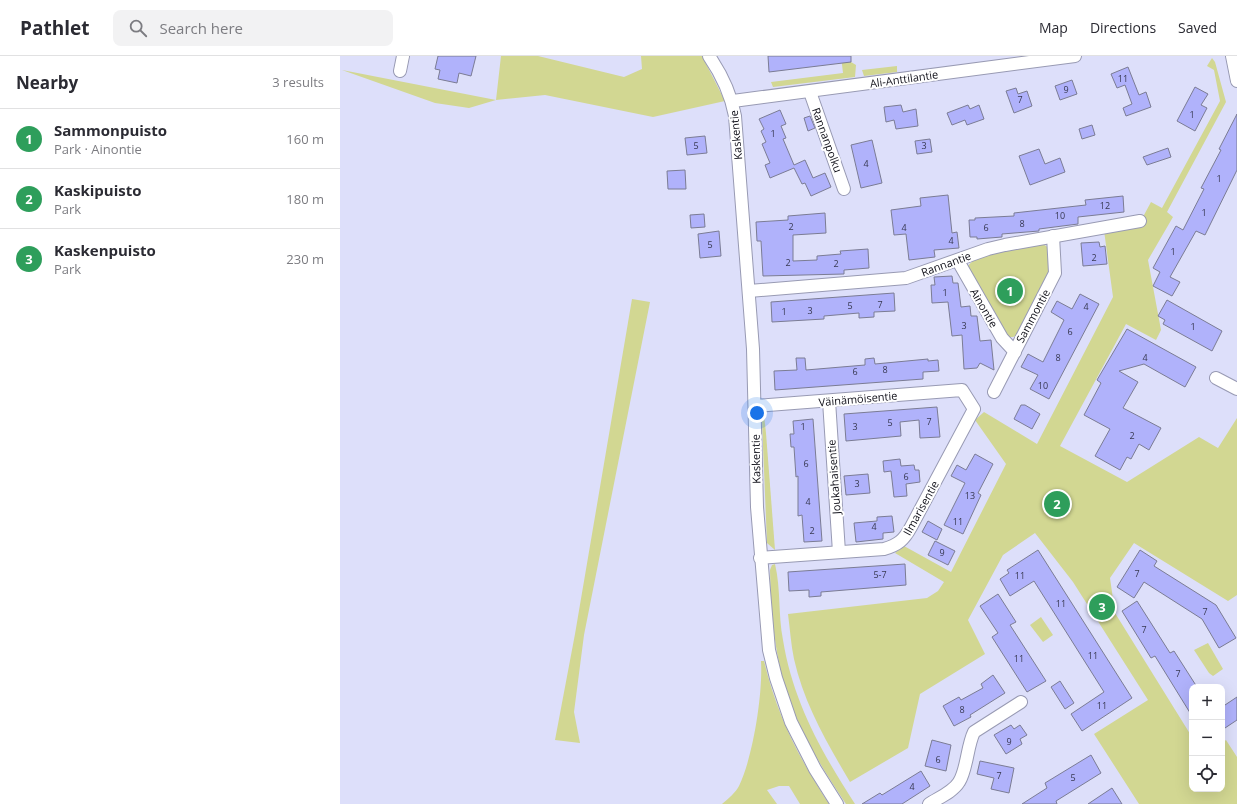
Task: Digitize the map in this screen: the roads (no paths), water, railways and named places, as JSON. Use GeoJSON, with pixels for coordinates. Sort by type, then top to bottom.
{"type":"FeatureCollection","features":[{"type":"Feature","properties":{"kind":"street"},"geometry":{"type":"LineString","coordinates":[[400,71],[402,56]]}},
{"type":"Feature","properties":{"kind":"street","name":"Kaskentie"},"geometry":{"type":"LineString","coordinates":[[709,56],[724,80],[733,101],[749,291],[755,406],[757,507],[760,558],[769,650],[776,678],[791,722],[814,769],[836,804]]}},
{"type":"Feature","properties":{"kind":"street","name":"Ali-Anttilantie"},"geometry":{"type":"LineString","coordinates":[[733,101],[1076,56]]}},
{"type":"Feature","properties":{"kind":"street"},"geometry":{"type":"LineString","coordinates":[[1232,56],[1237,81]]}},
{"type":"Feature","properties":{"kind":"street","name":"Rannanpolku"},"geometry":{"type":"LineString","coordinates":[[810,92],[844,189]]}},
{"type":"Feature","properties":{"kind":"street","name":"Rannantie"},"geometry":{"type":"LineString","coordinates":[[749,291],[906,278],[958,261],[988,249],[1063,233],[1140,221]]}},
{"type":"Feature","properties":{"kind":"street","name":"Sammontie"},"geometry":{"type":"LineString","coordinates":[[994,392],[1055,274],[1053,236]]}},
{"type":"Feature","properties":{"kind":"street","name":"Ainontie"},"geometry":{"type":"LineString","coordinates":[[958,261],[1002,338],[1014,352]]}},
{"type":"Feature","properties":{"kind":"street"},"geometry":{"type":"LineString","coordinates":[[1216,378],[1237,389]]}},
{"type":"Feature","properties":{"kind":"street","name":"Väinämöisentie"},"geometry":{"type":"LineString","coordinates":[[755,406],[829,402],[962,390]]}},
{"type":"Feature","properties":{"kind":"street","name":"Ilmarisentie"},"geometry":{"type":"LineString","coordinates":[[760,558],[884,549],[896,546],[905,538],[974,408],[962,390]]}},
{"type":"Feature","properties":{"kind":"street","name":"Joukahaisentie"},"geometry":{"type":"LineString","coordinates":[[829,402],[839,552]]}},
{"type":"Feature","properties":{"kind":"street"},"geometry":{"type":"LineString","coordinates":[[929,804],[952,789],[959,782],[974,732],[1021,702]]}},
{"type":"Feature","properties":{"kind":"place","name":"Sammonpuisto"},"geometry":{"type":"Point","coordinates":[1010,291]}},
{"type":"Feature","properties":{"kind":"place","name":"Kaskipuisto"},"geometry":{"type":"Point","coordinates":[1057,504]}},
{"type":"Feature","properties":{"kind":"place","name":"Kaskenpuisto"},"geometry":{"type":"Point","coordinates":[1102,607]}}]}
